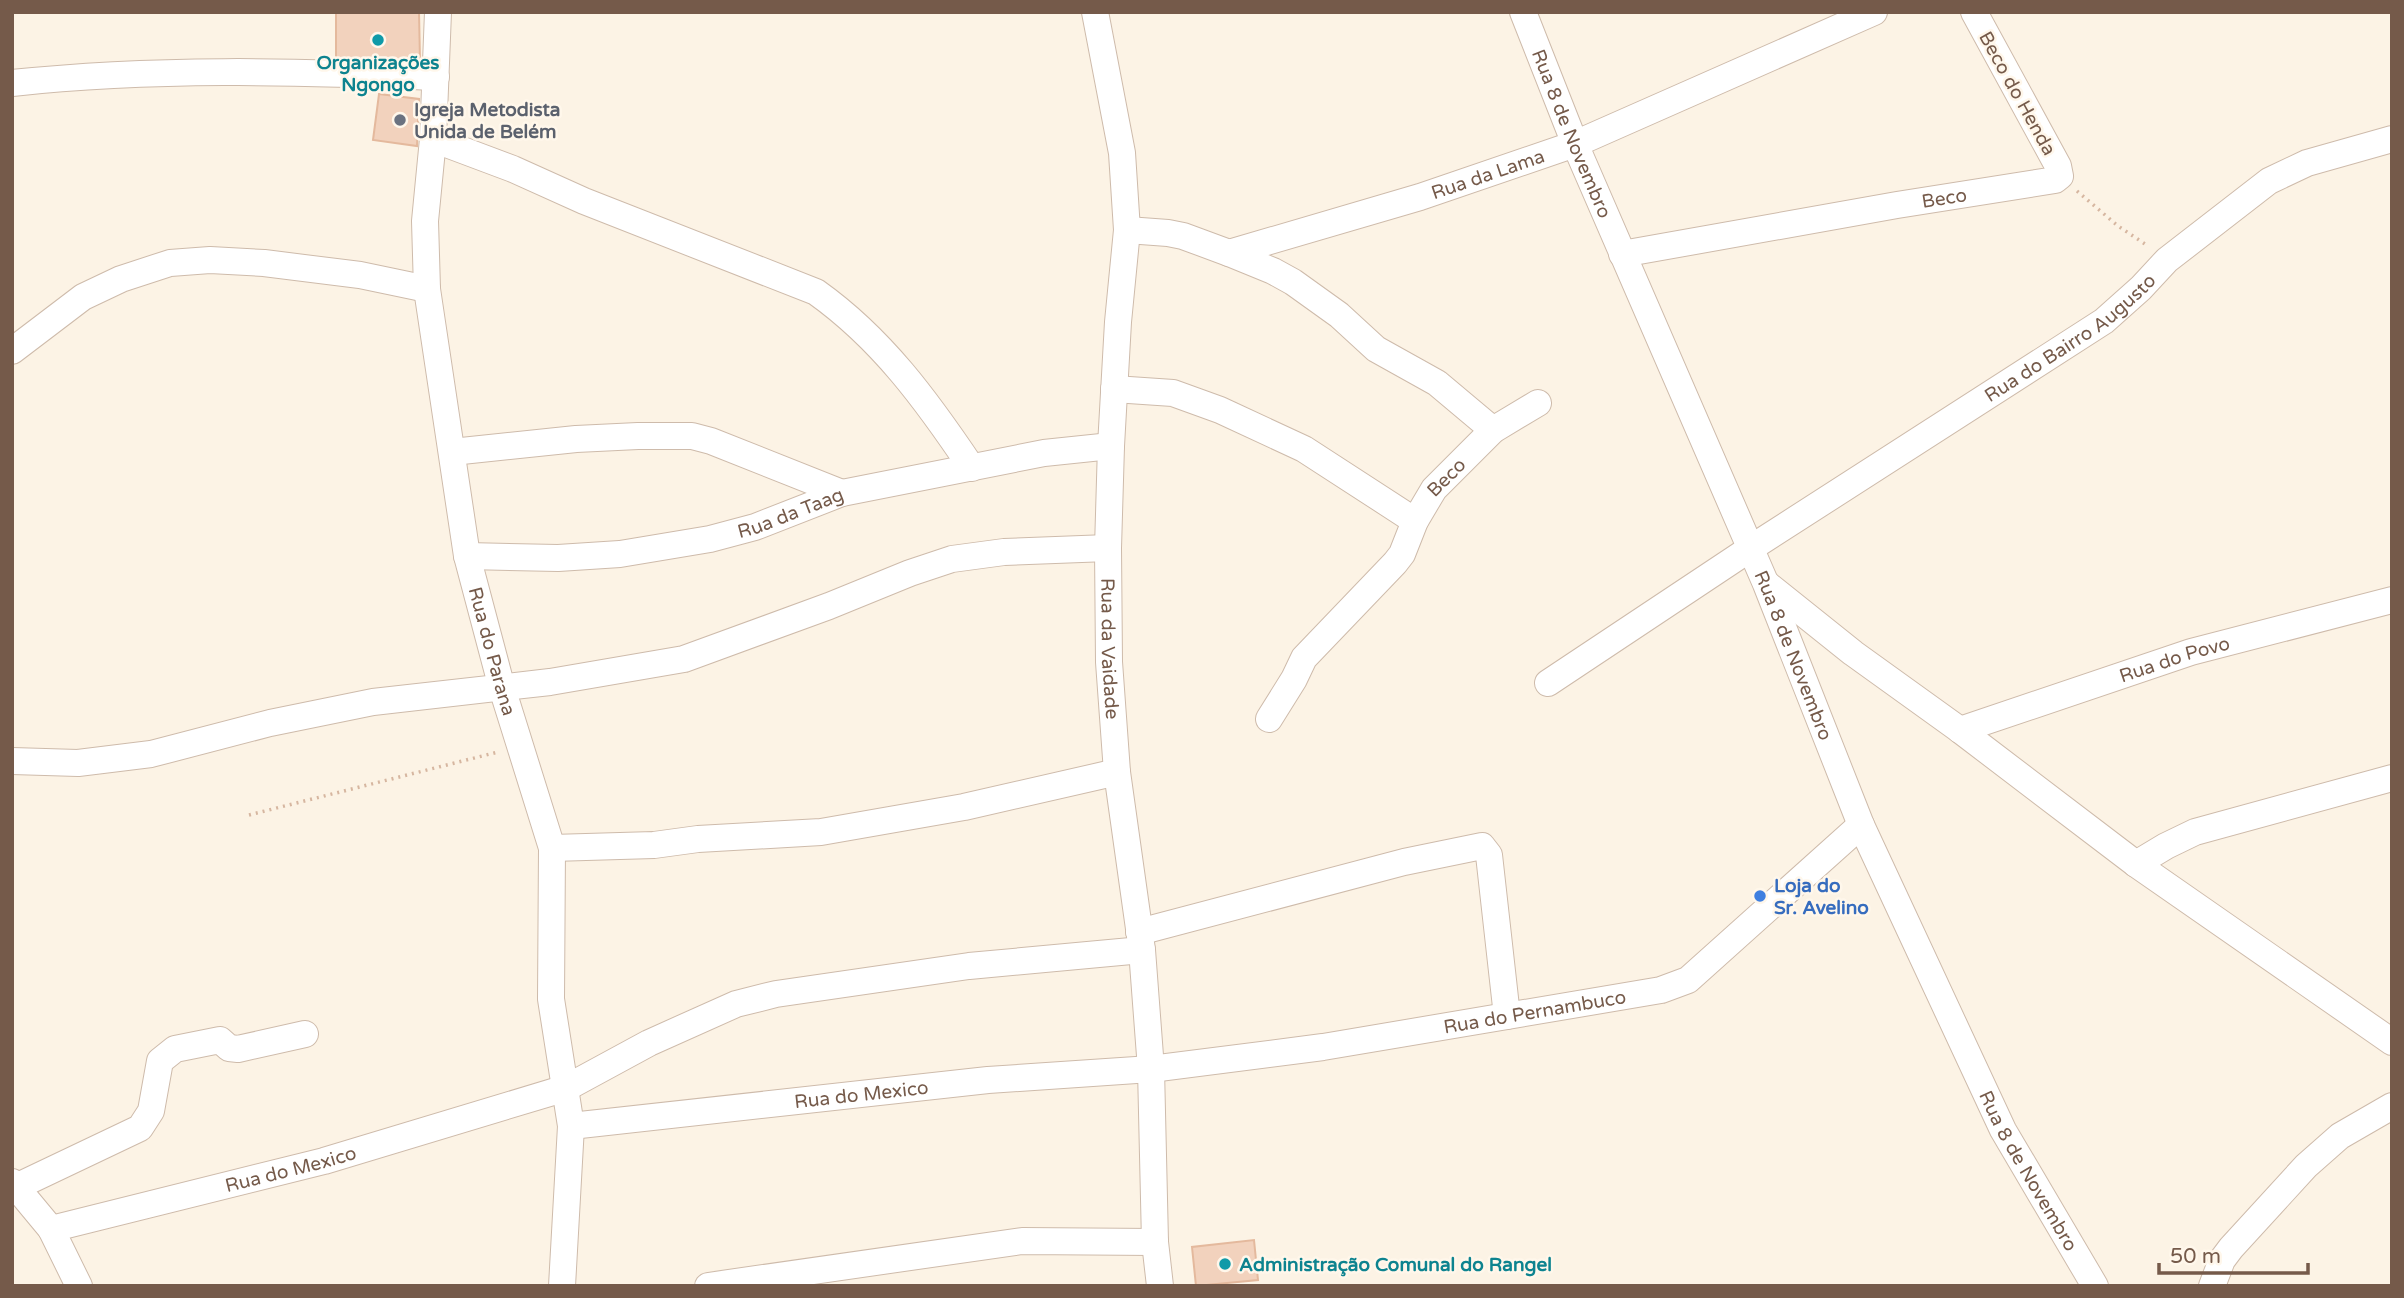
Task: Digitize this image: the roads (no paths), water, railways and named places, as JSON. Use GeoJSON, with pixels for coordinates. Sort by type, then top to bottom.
{"type":"FeatureCollection","features":[{"type":"Feature","properties":{"kind":"street","name":"Rua do Parana"},"geometry":{"type":"LineString","coordinates":[[438,12],[433,139],[425,221],[427,289],[467,556],[502,688],[552,848],[551,999],[571,1126],[562,1286]]}},
{"type":"Feature","properties":{"kind":"street","name":"Rua da Vaidade"},"geometry":{"type":"LineString","coordinates":[[1095,12],[1121,143],[1127,230],[1111,446],[1109,662],[1117,772],[1141,941],[1150,1069],[1155,1242],[1160,1286]]}},
{"type":"Feature","properties":{"kind":"street","name":"Rua 8 de Novembro"},"geometry":{"type":"LineString","coordinates":[[1523,12],[1575,144],[1752,548],[1861,825],[2003,1130],[2095,1286]]}},
{"type":"Feature","properties":{"kind":"street","name":"Rua da Lama"},"geometry":{"type":"LineString","coordinates":[[1229,253],[1420,197],[1575,144],[1874,12]]}},
{"type":"Feature","properties":{"kind":"street","name":"Beco do Henda"},"geometry":{"type":"LineString","coordinates":[[1974,12],[2059,166],[2060,176]]}},
{"type":"Feature","properties":{"kind":"street"},"geometry":{"type":"LineString","coordinates":[[12,83],[62,78],[212,72],[304,71],[436,78]]}},
{"type":"Feature","properties":{"kind":"street"},"geometry":{"type":"LineString","coordinates":[[433,139],[816,292],[844,312],[904,373],[928,402],[972,467]]}},
{"type":"Feature","properties":{"kind":"street","name":"Rua do Bairro Augusto"},"geometry":{"type":"LineString","coordinates":[[1548,683],[2105,321],[2167,260],[2269,181],[2307,163],[2392,139]]}},
{"type":"Feature","properties":{"kind":"street","name":"Beco"},"geometry":{"type":"LineString","coordinates":[[1622,254],[2055,180],[2060,176]]}},
{"type":"Feature","properties":{"kind":"street"},"geometry":{"type":"LineString","coordinates":[[1127,230],[1175,234],[1273,271],[1339,315],[1376,348],[1437,383],[1493,430]]}},
{"type":"Feature","properties":{"kind":"street"},"geometry":{"type":"LineString","coordinates":[[12,351],[83,297],[121,279],[170,263],[264,263],[360,275],[427,289]]}},
{"type":"Feature","properties":{"kind":"street"},"geometry":{"type":"LineString","coordinates":[[1114,389],[1173,393],[1220,410],[1304,449],[1415,521]]}},
{"type":"Feature","properties":{"kind":"street","name":"Beco"},"geometry":{"type":"LineString","coordinates":[[1269,719],[1304,658],[1402,554],[1415,521],[1434,489],[1493,430],[1538,402]]}},
{"type":"Feature","properties":{"kind":"street"},"geometry":{"type":"LineString","coordinates":[[452,452],[576,439],[692,436],[711,441],[842,494]]}},
{"type":"Feature","properties":{"kind":"street","name":"Rua da Taag"},"geometry":{"type":"LineString","coordinates":[[467,556],[558,558],[620,554],[710,539],[755,527],[842,494],[1044,453],[1111,446]]}},
{"type":"Feature","properties":{"kind":"street"},"geometry":{"type":"LineString","coordinates":[[12,761],[78,763],[151,754],[270,723],[373,702],[463,690],[502,688],[684,659],[952,559],[974,555],[1108,548]]}},
{"type":"Feature","properties":{"kind":"street"},"geometry":{"type":"LineString","coordinates":[[1766,584],[1853,653],[1960,730],[2136,864],[2392,1042]]}},
{"type":"Feature","properties":{"kind":"street","name":"Rua do Povo"},"geometry":{"type":"LineString","coordinates":[[1960,730],[2191,652],[2392,600]]}},
{"type":"Feature","properties":{"kind":"street"},"geometry":{"type":"LineString","coordinates":[[552,848],[654,845],[698,839],[821,832],[964,807],[1117,772]]}},
{"type":"Feature","properties":{"kind":"street"},"geometry":{"type":"LineString","coordinates":[[2136,864],[2195,832],[2392,778]]}},
{"type":"Feature","properties":{"kind":"street","name":"Rua do Pernambuco"},"geometry":{"type":"LineString","coordinates":[[1150,1069],[1323,1047],[1661,990],[1688,980],[1861,825]]}},
{"type":"Feature","properties":{"kind":"street","name":"Rua do Mexico"},"geometry":{"type":"LineString","coordinates":[[51,1229],[324,1161],[566,1088],[649,1042],[736,1004],[776,994],[1141,941],[1404,862],[1482,846],[1489,855],[1507,1016]]}},
{"type":"Feature","properties":{"kind":"street"},"geometry":{"type":"LineString","coordinates":[[79,1286],[51,1229],[14,1184],[140,1128],[151,1111],[160,1061],[167,1053],[220,1040],[229,1048],[237,1049],[305,1034]]}},
{"type":"Feature","properties":{"kind":"street","name":"Rua do Mexico"},"geometry":{"type":"LineString","coordinates":[[571,1126],[988,1080],[1150,1069]]}},
{"type":"Feature","properties":{"kind":"street"},"geometry":{"type":"LineString","coordinates":[[2212,1286],[2222,1260],[2231,1248],[2306,1166],[2340,1136],[2392,1106]]}},
{"type":"Feature","properties":{"kind":"street"},"geometry":{"type":"LineString","coordinates":[[708,1286],[1022,1241],[1155,1242]]}},
{"type":"Feature","properties":{"kind":"place","name":"Organizações Ngongo"},"geometry":{"type":"Point","coordinates":[378,40]}},
{"type":"Feature","properties":{"kind":"place","name":"Igreja Metodista Unida de Belém"},"geometry":{"type":"Point","coordinates":[400,120]}},
{"type":"Feature","properties":{"kind":"place","name":"Loja do Sr. Avelino"},"geometry":{"type":"Point","coordinates":[1760,896]}},
{"type":"Feature","properties":{"kind":"place","name":"Administração Comunal do Rangel"},"geometry":{"type":"Point","coordinates":[1225,1264]}}]}
